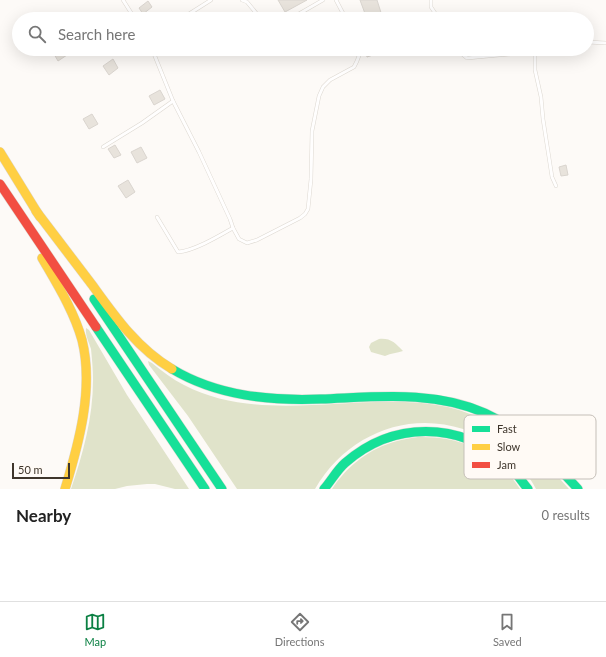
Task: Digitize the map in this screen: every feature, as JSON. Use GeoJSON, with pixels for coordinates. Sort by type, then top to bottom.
{"type":"FeatureCollection","features":[{"type":"Feature","properties":{"kind":"main road"},"geometry":{"type":"LineString","coordinates":[[0,152],[36,211],[222,489]]}},
{"type":"Feature","properties":{"kind":"main road"},"geometry":{"type":"LineString","coordinates":[[0,184],[205,489]]}},
{"type":"Feature","properties":{"kind":"main road"},"geometry":{"type":"LineString","coordinates":[[7,195],[28,236],[48,267],[64,298],[82,342],[85,372],[84,405],[76,450],[65,489]]}},
{"type":"Feature","properties":{"kind":"main road"},"geometry":{"type":"LineString","coordinates":[[36,211],[125,329],[135,340],[161,363],[208,387],[258,397],[306,399],[359,396],[410,396],[450,402],[489,415]]}},
{"type":"Feature","properties":{"kind":"main road"},"geometry":{"type":"LineString","coordinates":[[324,489],[337,470],[346,461],[364,448],[384,438],[411,431],[441,432],[464,438]]}},
{"type":"Feature","properties":{"kind":"main road"},"geometry":{"type":"LineString","coordinates":[[521,479],[528,489]]}},
{"type":"Feature","properties":{"kind":"main road"},"geometry":{"type":"LineString","coordinates":[[569,479],[578,489]]}},
{"type":"Feature","properties":{"kind":"lane"},"geometry":{"type":"LineString","coordinates":[[123,0],[131,12]]}},
{"type":"Feature","properties":{"kind":"lane"},"geometry":{"type":"LineString","coordinates":[[192,12],[211,0]]}},
{"type":"Feature","properties":{"kind":"lane"},"geometry":{"type":"LineString","coordinates":[[242,0],[247,2],[255,12]]}},
{"type":"Feature","properties":{"kind":"lane"},"geometry":{"type":"LineString","coordinates":[[302,12],[323,0]]}},
{"type":"Feature","properties":{"kind":"lane"},"geometry":{"type":"LineString","coordinates":[[336,0],[342,12]]}},
{"type":"Feature","properties":{"kind":"lane"},"geometry":{"type":"LineString","coordinates":[[431,0],[431,7],[434,12]]}},
{"type":"Feature","properties":{"kind":"lane"},"geometry":{"type":"LineString","coordinates":[[594,42],[606,43]]}},
{"type":"Feature","properties":{"kind":"lane"},"geometry":{"type":"LineString","coordinates":[[155,56],[173,101],[199,152],[233,228],[239,239],[247,242],[257,240],[306,214],[308,209],[311,179],[312,131],[323,87],[330,80],[354,67],[359,56]]}},
{"type":"Feature","properties":{"kind":"lane"},"geometry":{"type":"LineString","coordinates":[[465,56],[467,58],[490,56]]}},
{"type":"Feature","properties":{"kind":"lane"},"geometry":{"type":"LineString","coordinates":[[535,56],[535,70],[541,97],[552,177],[556,186]]}},
{"type":"Feature","properties":{"kind":"lane"},"geometry":{"type":"LineString","coordinates":[[103,148],[173,101]]}},
{"type":"Feature","properties":{"kind":"lane"},"geometry":{"type":"LineString","coordinates":[[157,216],[178,252],[210,241],[233,228]]}},
{"type":"Feature","properties":{"kind":"green space"},"geometry":{"type":"Polygon","coordinates":[[[86,328],[89,330],[127,395],[189,489],[175,489],[155,484],[147,484],[115,489],[71,489],[80,462],[89,422],[93,394],[91,349],[86,328]]]}},
{"type":"Feature","properties":{"kind":"green space"},"geometry":{"type":"Polygon","coordinates":[[[379,339],[390,340],[403,351],[385,356],[371,352],[369,347],[371,343],[379,339]]]}},
{"type":"Feature","properties":{"kind":"green space"},"geometry":{"type":"Polygon","coordinates":[[[148,361],[171,378],[184,385],[215,397],[247,404],[280,406],[382,402],[415,403],[448,407],[472,415],[464,415],[464,430],[450,426],[424,423],[398,426],[374,434],[351,448],[332,466],[315,489],[237,489],[188,416],[149,365],[148,361]]]}},
{"type":"Feature","properties":{"kind":"green space"},"geometry":{"type":"Polygon","coordinates":[[[418,437],[434,437],[463,443],[464,479],[513,479],[520,489],[332,489],[345,473],[360,459],[378,448],[402,440],[418,437]]]}},
{"type":"Feature","properties":{"kind":"green space"},"geometry":{"type":"Polygon","coordinates":[[[530,479],[560,479],[569,489],[536,489],[530,479]]]}},
{"type":"Feature","properties":{"kind":"building"},"geometry":{"type":"Polygon","coordinates":[[[278,0],[307,0],[285,12],[278,0]]]}},
{"type":"Feature","properties":{"kind":"building"},"geometry":{"type":"Polygon","coordinates":[[[360,0],[377,0],[381,12],[364,12],[360,0]]]}},
{"type":"Feature","properties":{"kind":"building"},"geometry":{"type":"Polygon","coordinates":[[[148,1],[152,7],[146,12],[142,12],[139,8],[148,1]]]}},
{"type":"Feature","properties":{"kind":"building"},"geometry":{"type":"Polygon","coordinates":[[[55,56],[66,56],[58,61],[55,56]]]}},
{"type":"Feature","properties":{"kind":"building"},"geometry":{"type":"Polygon","coordinates":[[[113,59],[118,68],[109,75],[103,66],[113,59]]]}},
{"type":"Feature","properties":{"kind":"building"},"geometry":{"type":"Polygon","coordinates":[[[160,90],[165,99],[154,105],[149,96],[160,90]]]}},
{"type":"Feature","properties":{"kind":"building"},"geometry":{"type":"Polygon","coordinates":[[[92,114],[98,124],[89,129],[83,119],[92,114]]]}},
{"type":"Feature","properties":{"kind":"building"},"geometry":{"type":"Polygon","coordinates":[[[115,145],[121,155],[114,158],[108,149],[115,145]]]}},
{"type":"Feature","properties":{"kind":"building"},"geometry":{"type":"Polygon","coordinates":[[[141,147],[147,158],[137,163],[131,152],[141,147]]]}},
{"type":"Feature","properties":{"kind":"building"},"geometry":{"type":"Polygon","coordinates":[[[566,165],[568,175],[561,176],[559,167],[566,165]]]}},
{"type":"Feature","properties":{"kind":"building"},"geometry":{"type":"Polygon","coordinates":[[[128,180],[135,192],[126,198],[118,186],[128,180]]]}},
{"type":"Feature","properties":{"kind":"traffic: fast"},"geometry":{"type":"LineString","coordinates":[[94,299],[222,489]]}},
{"type":"Feature","properties":{"kind":"traffic: fast"},"geometry":{"type":"LineString","coordinates":[[96,327],[205,489]]}},
{"type":"Feature","properties":{"kind":"traffic: fast"},"geometry":{"type":"LineString","coordinates":[[172,369],[189,378],[225,391],[263,398],[302,399],[383,396],[425,398],[465,406],[489,415]]}},
{"type":"Feature","properties":{"kind":"traffic: fast"},"geometry":{"type":"LineString","coordinates":[[324,489],[345,463],[364,449],[384,439],[405,433],[426,432],[447,433],[464,438]]}},
{"type":"Feature","properties":{"kind":"traffic: fast"},"geometry":{"type":"LineString","coordinates":[[520,479],[528,489]]}},
{"type":"Feature","properties":{"kind":"traffic: fast"},"geometry":{"type":"LineString","coordinates":[[568,479],[578,489]]}},
{"type":"Feature","properties":{"kind":"traffic: slow"},"geometry":{"type":"LineString","coordinates":[[0,152],[40,217]]}},
{"type":"Feature","properties":{"kind":"traffic: slow"},"geometry":{"type":"LineString","coordinates":[[36,211],[128,332],[149,352],[172,369]]}},
{"type":"Feature","properties":{"kind":"traffic: slow"},"geometry":{"type":"LineString","coordinates":[[42,258],[65,298],[79,329],[85,358],[86,396],[80,434],[65,489]]}},
{"type":"Feature","properties":{"kind":"traffic: jam"},"geometry":{"type":"LineString","coordinates":[[0,184],[96,327]]}}]}
